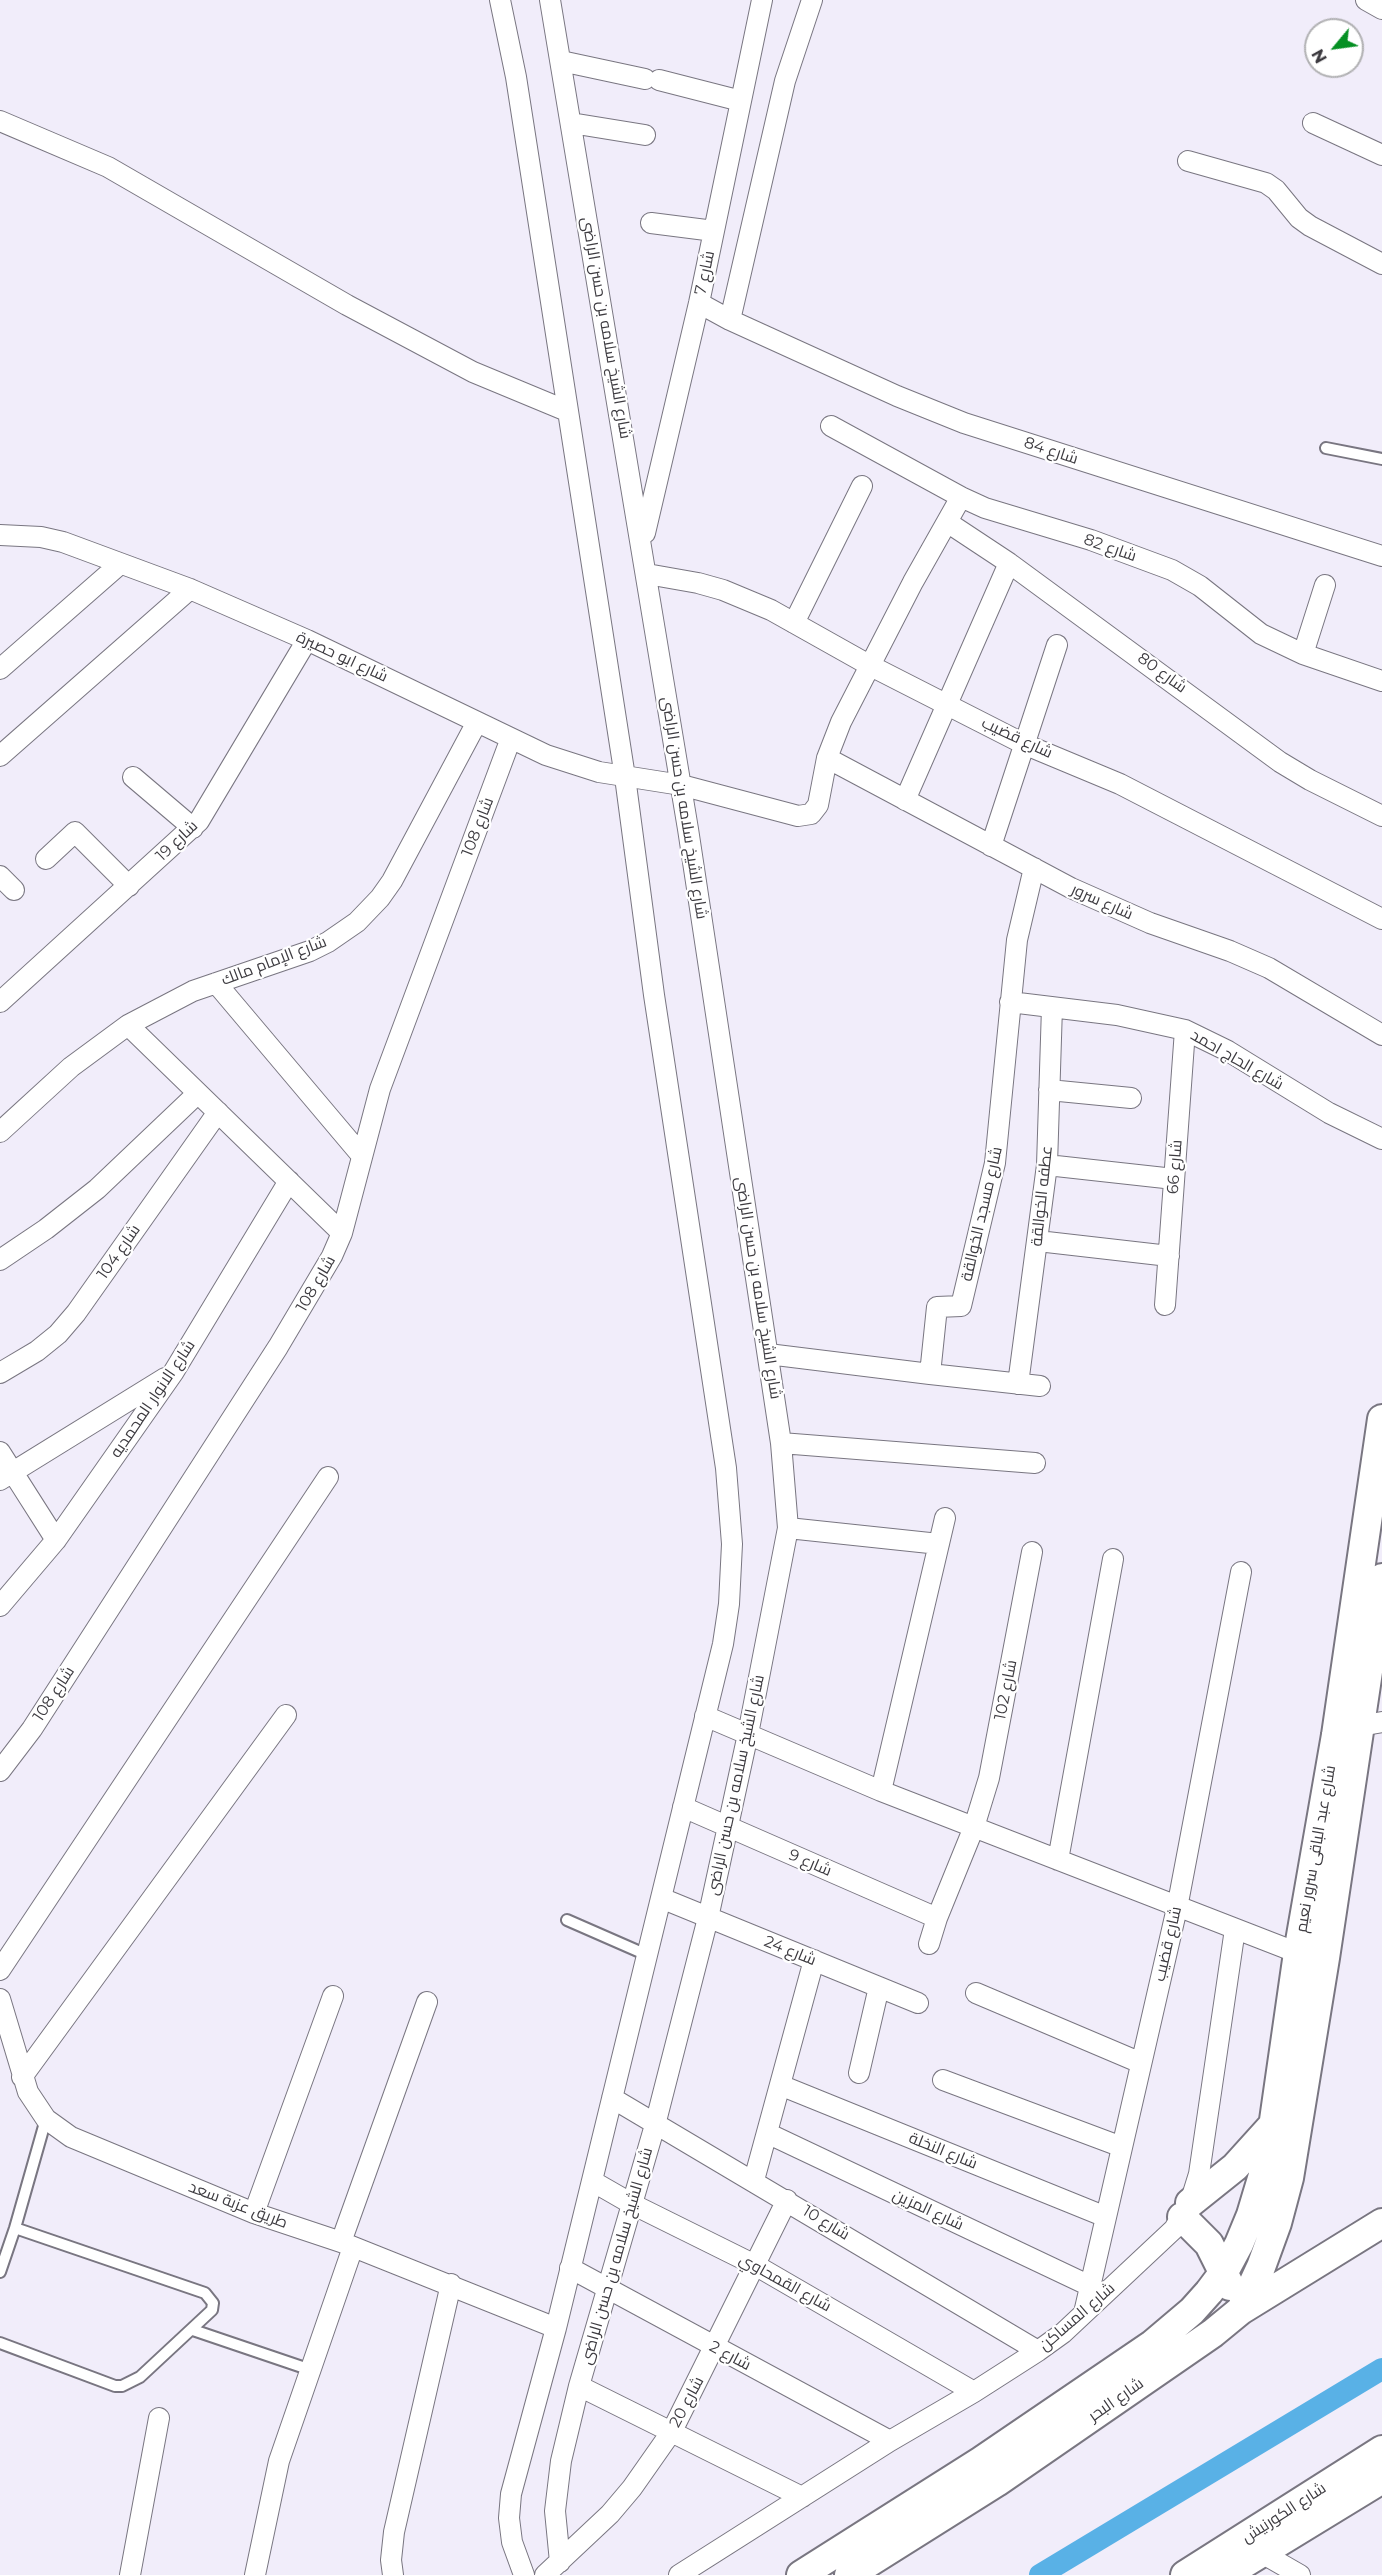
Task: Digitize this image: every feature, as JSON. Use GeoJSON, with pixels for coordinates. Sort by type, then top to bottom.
{"type":"FeatureCollection","features":[{"type":"Feature","properties":{"kind":"street"},"geometry":{"type":"LineString","coordinates":[[500,0],[516,77],[625,777],[654,995],[726,1468],[732,1544],[729,1604],[723,1644],[556,2328],[511,2493],[509,2518],[512,2542],[524,2575]]}},
{"type":"Feature","properties":{"kind":"street","name":"شارع الشيخ سلامه بن حسن الراضى"},"geometry":{"type":"LineString","coordinates":[[550,0],[681,785],[781,1443],[788,1528],[748,1734],[708,1918],[655,2125],[579,2386],[557,2486],[555,2519],[560,2562]]}},
{"type":"Feature","properties":{"kind":"street","name":"شارع 7"},"geometry":{"type":"LineString","coordinates":[[642,544],[699,303],[762,0]]}},
{"type":"Feature","properties":{"kind":"street"},"geometry":{"type":"LineString","coordinates":[[730,320],[785,81],[812,0]]}},
{"type":"Feature","properties":{"kind":"street"},"geometry":{"type":"LineString","coordinates":[[1366,0],[1382,9]]}},
{"type":"Feature","properties":{"kind":"street"},"geometry":{"type":"LineString","coordinates":[[561,62],[652,79],[741,101]]}},
{"type":"Feature","properties":{"kind":"street"},"geometry":{"type":"LineString","coordinates":[[0,121],[108,167],[346,305],[473,372],[567,411]]}},
{"type":"Feature","properties":{"kind":"street"},"geometry":{"type":"LineString","coordinates":[[571,123],[645,135]]}},
{"type":"Feature","properties":{"kind":"street"},"geometry":{"type":"LineString","coordinates":[[1313,123],[1382,155]]}},
{"type":"Feature","properties":{"kind":"street"},"geometry":{"type":"LineString","coordinates":[[1188,161],[1266,183],[1276,190],[1299,218],[1310,226],[1382,264]]}},
{"type":"Feature","properties":{"kind":"street"},"geometry":{"type":"LineString","coordinates":[[651,223],[714,231]]}},
{"type":"Feature","properties":{"kind":"street","name":"شارع 84"},"geometry":{"type":"LineString","coordinates":[[699,303],[730,320],[897,396],[964,423],[1382,556]]}},
{"type":"Feature","properties":{"kind":"street","name":"شارع 82"},"geometry":{"type":"LineString","coordinates":[[831,426],[985,508],[1091,540],[1172,570],[1200,586],[1261,634],[1303,654],[1382,681]]}},
{"type":"Feature","properties":{"kind":"street"},"geometry":{"type":"LineString","coordinates":[[794,623],[862,486]]}},
{"type":"Feature","properties":{"kind":"street"},"geometry":{"type":"LineString","coordinates":[[827,758],[841,722],[869,665],[961,497]]}},
{"type":"Feature","properties":{"kind":"street","name":"شارع 80"},"geometry":{"type":"LineString","coordinates":[[947,522],[1009,563],[1201,702],[1253,743],[1310,780],[1382,816]]}},
{"type":"Feature","properties":{"kind":"street","name":"شارع ابو حصيرة"},"geometry":{"type":"LineString","coordinates":[[0,534],[41,537],[63,542],[190,590],[307,640],[546,755],[625,777],[681,785],[805,816],[818,805],[827,758]]}},
{"type":"Feature","properties":{"kind":"street"},"geometry":{"type":"LineString","coordinates":[[905,800],[1009,563]]}},
{"type":"Feature","properties":{"kind":"street"},"geometry":{"type":"LineString","coordinates":[[0,669],[120,564]]}},
{"type":"Feature","properties":{"kind":"street","name":"شارع قضيب"},"geometry":{"type":"LineString","coordinates":[[647,574],[690,581],[723,590],[771,610],[869,665],[1024,744],[1120,784],[1382,919]]}},
{"type":"Feature","properties":{"kind":"street"},"geometry":{"type":"LineString","coordinates":[[1303,654],[1325,585]]}},
{"type":"Feature","properties":{"kind":"street"},"geometry":{"type":"LineString","coordinates":[[0,756],[190,590]]}},
{"type":"Feature","properties":{"kind":"street","name":"شارع 19"},"geometry":{"type":"LineString","coordinates":[[0,1002],[193,828],[207,810],[307,640]]}},
{"type":"Feature","properties":{"kind":"street"},"geometry":{"type":"LineString","coordinates":[[991,846],[1057,645]]}},
{"type":"Feature","properties":{"kind":"street","name":"شارع الإمام مالك"},"geometry":{"type":"LineString","coordinates":[[0,1132],[71,1067],[128,1025],[171,1001],[319,946],[343,933],[369,911],[392,881],[477,722]]}},
{"type":"Feature","properties":{"kind":"street","name":"شارع 108"},"geometry":{"type":"LineString","coordinates":[[0,1771],[38,1719],[278,1347],[314,1288],[342,1233],[380,1089],[511,738]]}},
{"type":"Feature","properties":{"kind":"street","name":"شارع سرور"},"geometry":{"type":"LineString","coordinates":[[827,758],[1110,907],[1269,968],[1382,1035]]}},
{"type":"Feature","properties":{"kind":"street"},"geometry":{"type":"LineString","coordinates":[[134,777],[193,828]]}},
{"type":"Feature","properties":{"kind":"street"},"geometry":{"type":"LineString","coordinates":[[46,859],[75,832],[129,886]]}},
{"type":"Feature","properties":{"kind":"street","name":"شارع مسجد الخوالقة"},"geometry":{"type":"LineString","coordinates":[[930,1374],[937,1307],[961,1306],[991,1180],[1001,1113],[1017,940],[1034,868]]}},
{"type":"Feature","properties":{"kind":"street"},"geometry":{"type":"LineString","coordinates":[[216,983],[362,1156]]}},
{"type":"Feature","properties":{"kind":"street","name":"شارع الحاج احمد"},"geometry":{"type":"LineString","coordinates":[[1010,1002],[1117,1015],[1185,1030],[1228,1051],[1329,1113],[1382,1139]]}},
{"type":"Feature","properties":{"kind":"street","name":"عطفه الخوالقة"},"geometry":{"type":"LineString","coordinates":[[1018,1384],[1047,1165],[1052,1007]]}},
{"type":"Feature","properties":{"kind":"street"},"geometry":{"type":"LineString","coordinates":[[128,1025],[342,1233]]}},
{"type":"Feature","properties":{"kind":"street","name":"شارع 66"},"geometry":{"type":"LineString","coordinates":[[1166,1305],[1185,1030]]}},
{"type":"Feature","properties":{"kind":"street"},"geometry":{"type":"LineString","coordinates":[[1049,1090],[1131,1098]]}},
{"type":"Feature","properties":{"kind":"street"},"geometry":{"type":"LineString","coordinates":[[0,1260],[46,1229],[97,1189],[198,1093]]}},
{"type":"Feature","properties":{"kind":"street","name":"شارع 104"},"geometry":{"type":"LineString","coordinates":[[0,1373],[37,1352],[64,1327],[218,1112]]}},
{"type":"Feature","properties":{"kind":"street"},"geometry":{"type":"LineString","coordinates":[[1047,1165],[1174,1179]]}},
{"type":"Feature","properties":{"kind":"street","name":"شارع الانوار المحمديه"},"geometry":{"type":"LineString","coordinates":[[0,1606],[56,1540],[173,1373],[289,1181]]}},
{"type":"Feature","properties":{"kind":"street"},"geometry":{"type":"LineString","coordinates":[[1038,1241],[1169,1256]]}},
{"type":"Feature","properties":{"kind":"street"},"geometry":{"type":"LineString","coordinates":[[768,1354],[1040,1386]]}},
{"type":"Feature","properties":{"kind":"street"},"geometry":{"type":"LineString","coordinates":[[6,1476],[173,1373]]}},
{"type":"Feature","properties":{"kind":"street","name":"شارع عبد الباقى سرور نعيم"},"geometry":{"type":"LineString","coordinates":[[1224,2272],[1251,2215],[1269,2155],[1298,1953],[1336,1734],[1382,1419]]}},
{"type":"Feature","properties":{"kind":"street"},"geometry":{"type":"LineString","coordinates":[[781,1443],[1035,1463]]}},
{"type":"Feature","properties":{"kind":"street"},"geometry":{"type":"LineString","coordinates":[[0,1452],[6,1476],[56,1540]]}},
{"type":"Feature","properties":{"kind":"street"},"geometry":{"type":"LineString","coordinates":[[0,1970],[328,1477]]}},
{"type":"Feature","properties":{"kind":"street"},"geometry":{"type":"LineString","coordinates":[[881,1791],[945,1518]]}},
{"type":"Feature","properties":{"kind":"street"},"geometry":{"type":"LineString","coordinates":[[788,1528],[939,1544]]}},
{"type":"Feature","properties":{"kind":"street","name":"شارع 102"},"geometry":{"type":"LineString","coordinates":[[929,1944],[937,1918],[974,1827],[989,1778],[1032,1552]]}},
{"type":"Feature","properties":{"kind":"street"},"geometry":{"type":"LineString","coordinates":[[1058,1860],[1113,1559]]}},
{"type":"Feature","properties":{"kind":"street","name":"شارع قضيب"},"geometry":{"type":"LineString","coordinates":[[1084,2313],[1177,1908],[1241,1572]]}},
{"type":"Feature","properties":{"kind":"street","name":"شارع عبد الباقى سرور نعيم"},"geometry":{"type":"LineString","coordinates":[[1241,2310],[1265,2256],[1289,2178],[1371,1724],[1382,1578]]}},
{"type":"Feature","properties":{"kind":"street"},"geometry":{"type":"LineString","coordinates":[[22,2077],[286,1715]]}},
{"type":"Feature","properties":{"kind":"street"},"geometry":{"type":"LineString","coordinates":[[705,1716],[881,1791],[1177,1908],[1298,1953]]}},
{"type":"Feature","properties":{"kind":"street","name":"شارع 9"},"geometry":{"type":"LineString","coordinates":[[683,1807],[937,1918]]}},
{"type":"Feature","properties":{"kind":"street","name":"شارع 24"},"geometry":{"type":"LineString","coordinates":[[661,1898],[918,2003]]}},
{"type":"Feature","properties":{"kind":"street","name":"شارع المساكن"},"geometry":{"type":"LineString","coordinates":[[679,2575],[890,2441],[1038,2351],[1063,2333],[1174,2229],[1186,2210],[1199,2174],[1235,1929]]}},
{"type":"Feature","properties":{"kind":"street"},"geometry":{"type":"LineString","coordinates":[[754,2180],[814,1960]]}},
{"type":"Feature","properties":{"kind":"street"},"geometry":{"type":"LineString","coordinates":[[860,2073],[879,1987]]}},
{"type":"Feature","properties":{"kind":"street"},"geometry":{"type":"LineString","coordinates":[[976,1994],[1141,2063]]}},
{"type":"Feature","properties":{"kind":"street"},"geometry":{"type":"LineString","coordinates":[[254,2213],[333,1996]]}},
{"type":"Feature","properties":{"kind":"street","name":"طريق عزبة سعد"},"geometry":{"type":"LineString","coordinates":[[0,1999],[22,2077],[32,2099],[46,2119],[71,2138],[254,2213],[347,2244],[556,2328]]}},
{"type":"Feature","properties":{"kind":"street"},"geometry":{"type":"LineString","coordinates":[[255,2575],[279,2461],[311,2370],[347,2244],[427,2002]]}},
{"type":"Feature","properties":{"kind":"street"},"geometry":{"type":"LineString","coordinates":[[943,2080],[1122,2147]]}},
{"type":"Feature","properties":{"kind":"street","name":"شارع النخلة"},"geometry":{"type":"LineString","coordinates":[[780,2085],[1106,2217]]}},
{"type":"Feature","properties":{"kind":"street","name":"شارع 10"},"geometry":{"type":"LineString","coordinates":[[612,2098],[788,2200],[1038,2351]]}},
{"type":"Feature","properties":{"kind":"street"},"geometry":{"type":"LineString","coordinates":[[1241,2310],[1209,2244],[1186,2210],[1235,2167],[1274,2123]]}},
{"type":"Feature","properties":{"kind":"street","name":"شارع المزين"},"geometry":{"type":"LineString","coordinates":[[766,2133],[1090,2286]]}},
{"type":"Feature","properties":{"kind":"street","name":"شارع القمحاوي"},"geometry":{"type":"LineString","coordinates":[[592,2181],[632,2204],[755,2265],[974,2392]]}},
{"type":"Feature","properties":{"kind":"street","name":"شارع 20"},"geometry":{"type":"LineString","coordinates":[[544,2575],[618,2506],[672,2431],[788,2200]]}},
{"type":"Feature","properties":{"kind":"street","name":"شارع البحر"},"geometry":{"type":"LineString","coordinates":[[849,2575],[997,2482],[1213,2333],[1241,2310],[1382,2223]]}},
{"type":"Feature","properties":{"kind":"street","name":"شارع 2"},"geometry":{"type":"LineString","coordinates":[[570,2268],[890,2441]]}},
{"type":"Feature","properties":{"kind":"street","name":"شارع البحر"},"geometry":{"type":"LineString","coordinates":[[801,2575],[981,2461],[1153,2344],[1192,2311],[1224,2272]]}},
{"type":"Feature","properties":{"kind":"street"},"geometry":{"type":"LineString","coordinates":[[393,2575],[391,2560],[394,2532],[451,2284]]}},
{"type":"Feature","properties":{"kind":"street"},"geometry":{"type":"LineString","coordinates":[[579,2386],[802,2498]]}},
{"type":"Feature","properties":{"kind":"street"},"geometry":{"type":"LineString","coordinates":[[130,2575],[159,2418]]}},
{"type":"Feature","properties":{"kind":"street","name":"شارع الكورنيش"},"geometry":{"type":"LineString","coordinates":[[1185,2575],[1382,2450]]}},
{"type":"Feature","properties":{"kind":"street","name":"شارع الكورنيش"},"geometry":{"type":"LineString","coordinates":[[1239,2567],[1382,2479]]}},
{"type":"Feature","properties":{"kind":"street"},"geometry":{"type":"LineString","coordinates":[[1239,2567],[1300,2575]]}},
{"type":"Feature","properties":{"kind":"lane"},"geometry":{"type":"LineString","coordinates":[[1326,448],[1382,459]]}},
{"type":"Feature","properties":{"kind":"lane"},"geometry":{"type":"LineString","coordinates":[[567,1920],[647,1955]]}},
{"type":"Feature","properties":{"kind":"lane"},"geometry":{"type":"LineString","coordinates":[[0,2272],[46,2119]]}},
{"type":"Feature","properties":{"kind":"lane"},"geometry":{"type":"LineString","coordinates":[[0,2343],[115,2386],[122,2386],[140,2378],[193,2330],[212,2310],[213,2303],[205,2293],[15,2228]]}},
{"type":"Feature","properties":{"kind":"lane"},"geometry":{"type":"LineString","coordinates":[[193,2330],[311,2370]]}},
{"type":"Feature","properties":{"kind":"waterway"},"geometry":{"type":"LineString","coordinates":[[1040,2575],[1382,2369]]}}]}
